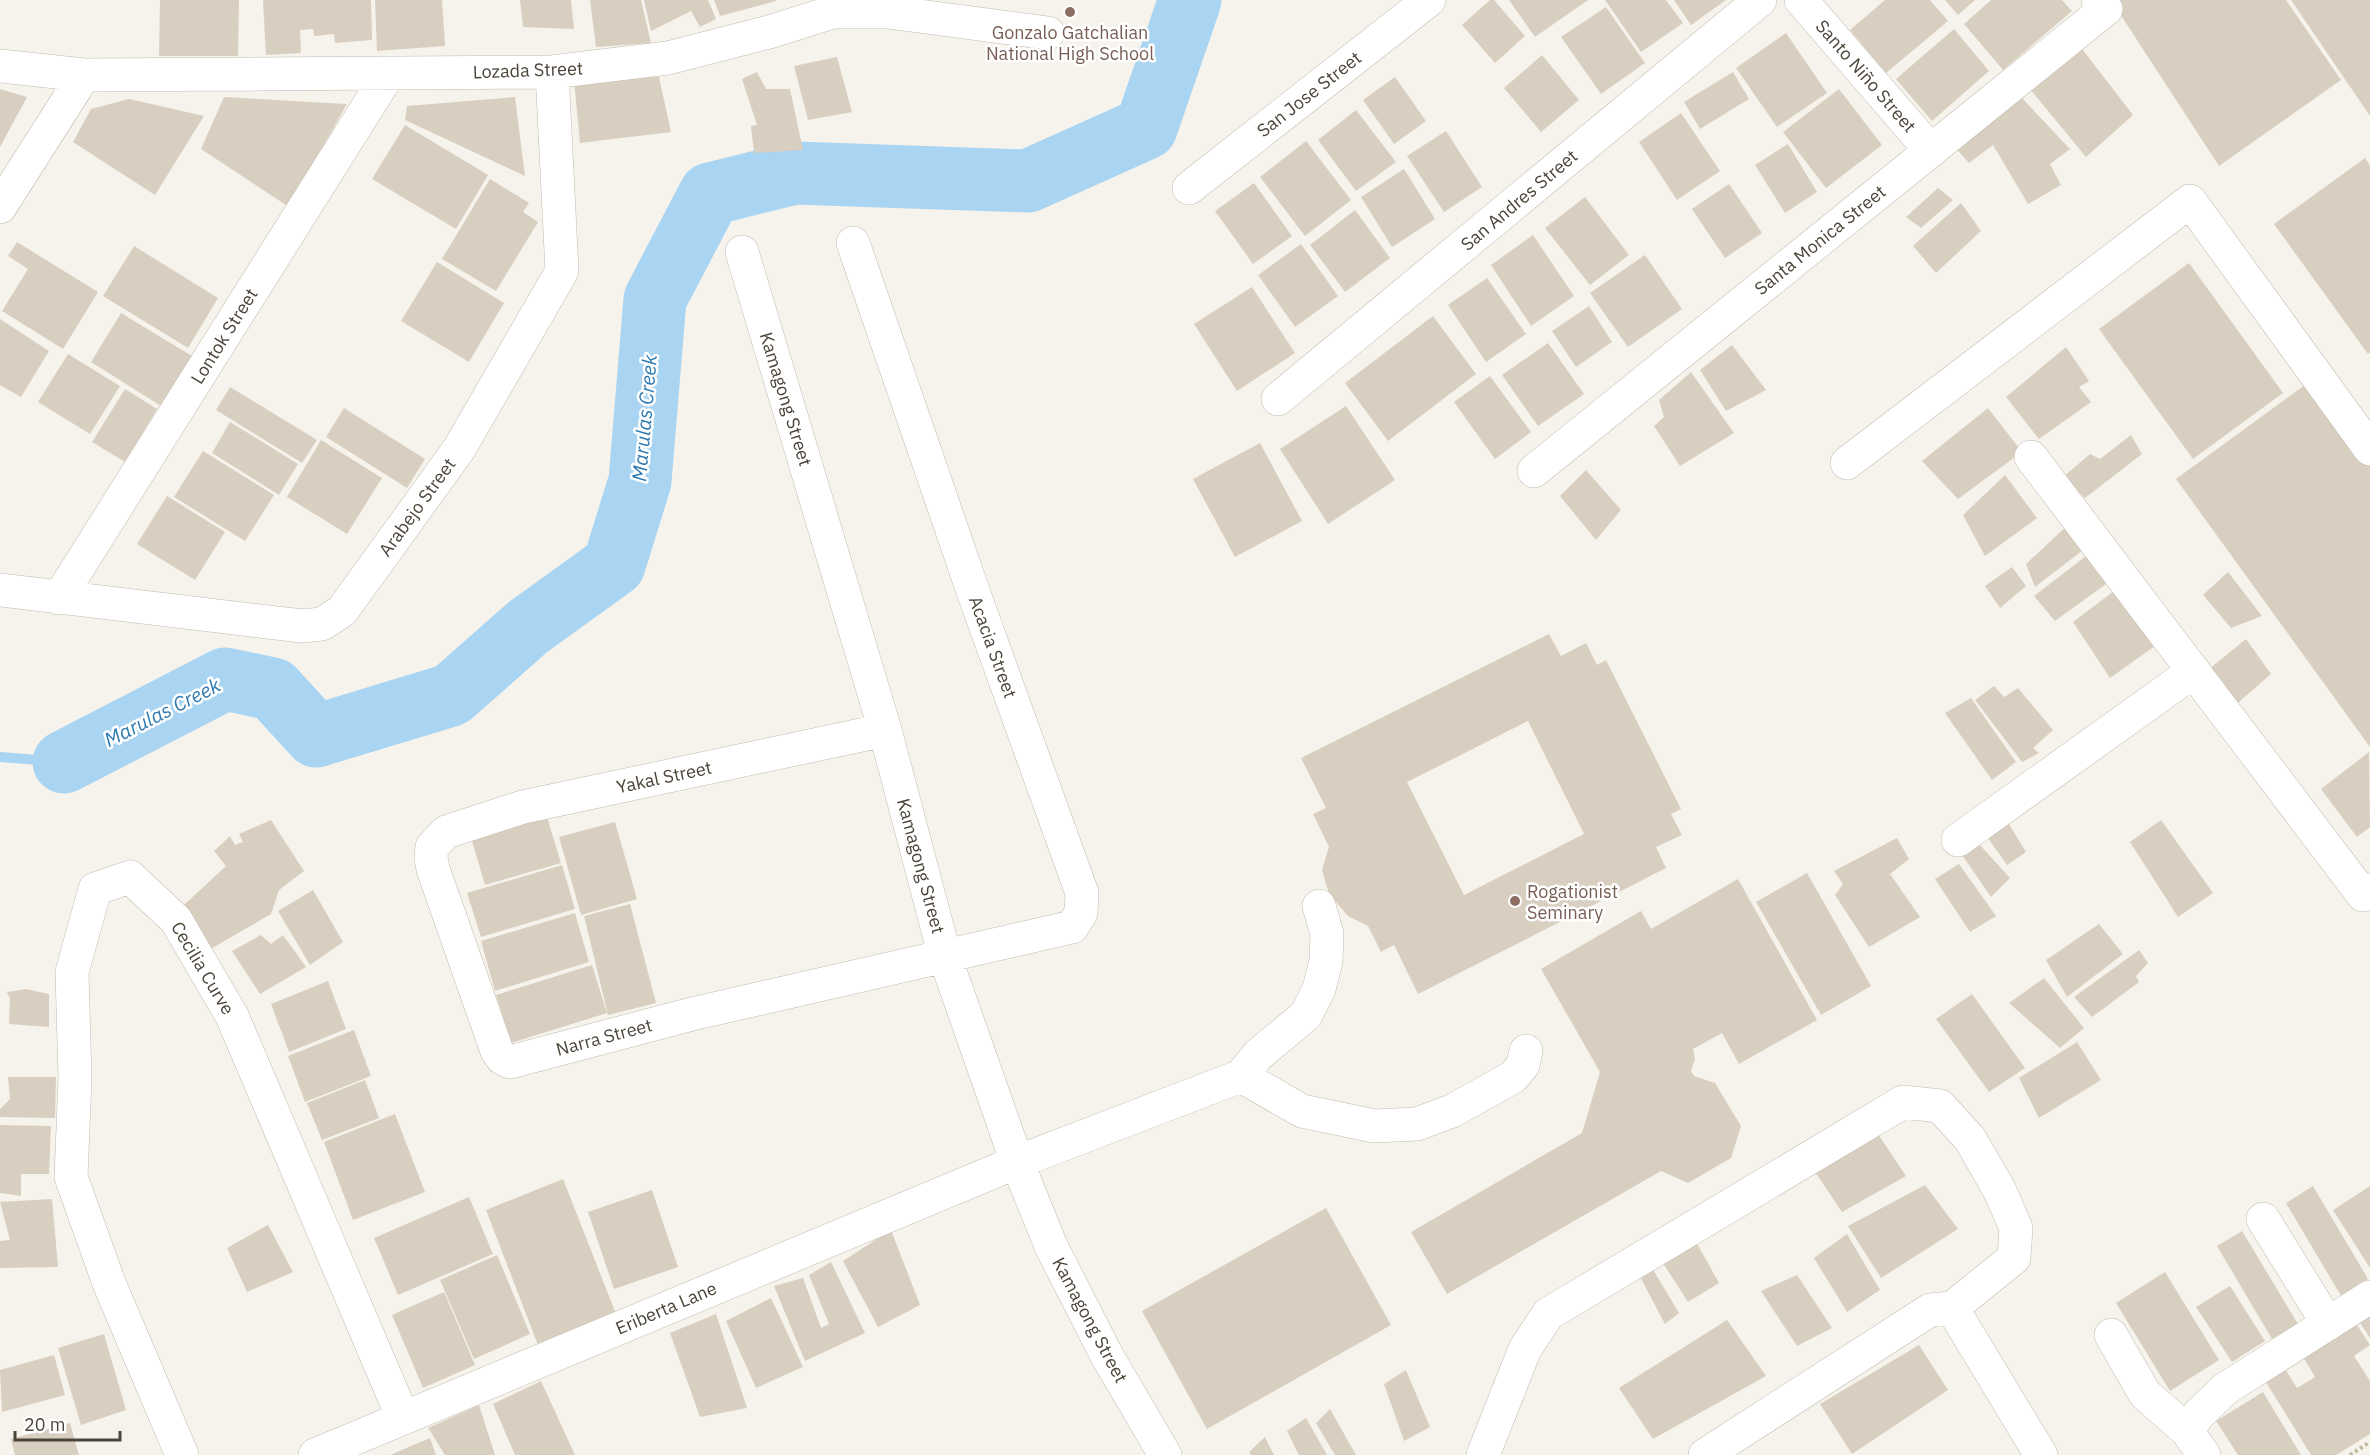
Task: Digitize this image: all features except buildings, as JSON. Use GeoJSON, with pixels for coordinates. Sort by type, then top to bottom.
{"type":"FeatureCollection","features":[{"type":"Feature","properties":{"kind":"street","name":"San Jose Street"},"geometry":{"type":"LineString","coordinates":[[1189,188],[1428,0]]}},
{"type":"Feature","properties":{"kind":"street","name":"San Andres Street"},"geometry":{"type":"LineString","coordinates":[[1278,399],[1760,0]]}},
{"type":"Feature","properties":{"kind":"street","name":"Santo Niño Street"},"geometry":{"type":"LineString","coordinates":[[1801,0],[1931,151]]}},
{"type":"Feature","properties":{"kind":"street","name":"Santa Monica Street"},"geometry":{"type":"LineString","coordinates":[[1534,471],[1931,151],[2102,5]]}},
{"type":"Feature","properties":{"kind":"street","name":"Lozada Street"},"geometry":{"type":"LineString","coordinates":[[0,66],[84,75],[552,72],[668,58],[769,32],[830,6],[1048,33]]}},
{"type":"Feature","properties":{"kind":"street","name":"Arabejo Street"},"geometry":{"type":"LineString","coordinates":[[0,590],[302,626],[322,624],[342,611],[459,449],[562,271],[552,72]]}},
{"type":"Feature","properties":{"kind":"street","name":"Lontok Street"},"geometry":{"type":"LineString","coordinates":[[59,598],[389,73]]}},
{"type":"Feature","properties":{"kind":"street"},"geometry":{"type":"LineString","coordinates":[[0,207],[84,75]]}},
{"type":"Feature","properties":{"kind":"street"},"geometry":{"type":"LineString","coordinates":[[1847,463],[2190,201],[2370,449]]}},
{"type":"Feature","properties":{"kind":"street","name":"Acacia Street"},"geometry":{"type":"LineString","coordinates":[[853,243],[970,583],[1082,893],[1081,913],[1072,927],[945,957]]}},
{"type":"Feature","properties":{"kind":"street","name":"Kamagong Street"},"geometry":{"type":"LineString","coordinates":[[742,252],[885,730],[945,957],[1017,1162],[1061,1266],[1106,1354],[1165,1455]]}},
{"type":"Feature","properties":{"kind":"street"},"geometry":{"type":"LineString","coordinates":[[2031,457],[2363,895],[2370,890]]}},
{"type":"Feature","properties":{"kind":"street"},"geometry":{"type":"LineString","coordinates":[[1958,840],[2194,671]]}},
{"type":"Feature","properties":{"kind":"street","name":"Yakal Street"},"geometry":{"type":"LineString","coordinates":[[446,832],[524,807],[885,730]]}},
{"type":"Feature","properties":{"kind":"street","name":"Narra Street"},"geometry":{"type":"LineString","coordinates":[[446,832],[432,847],[433,869],[497,1051],[502,1058],[510,1062],[692,1014],[945,957]]}},
{"type":"Feature","properties":{"kind":"street","name":"Cecilia Curve"},"geometry":{"type":"LineString","coordinates":[[182,1455],[109,1283],[71,1177],[75,1078],[72,972],[95,889],[130,877],[176,920],[231,1016],[403,1418]]}},
{"type":"Feature","properties":{"kind":"street"},"geometry":{"type":"LineString","coordinates":[[1319,906],[1327,934],[1326,961],[1319,989],[1306,1015],[1258,1055],[1241,1076],[1302,1111],[1374,1126],[1417,1124],[1452,1111],[1513,1077],[1523,1065],[1526,1051]]}},
{"type":"Feature","properties":{"kind":"street","name":"Eriberta Lane"},"geometry":{"type":"LineString","coordinates":[[315,1455],[1017,1162],[1241,1076]]}},
{"type":"Feature","properties":{"kind":"street"},"geometry":{"type":"LineString","coordinates":[[1483,1455],[1525,1349],[1548,1314],[1903,1102],[1940,1106],[1970,1139],[2000,1191],[2016,1228],[2014,1258],[1952,1308],[1930,1310],[1705,1455]]}},
{"type":"Feature","properties":{"kind":"street"},"geometry":{"type":"LineString","coordinates":[[2263,1219],[2328,1324]]}},
{"type":"Feature","properties":{"kind":"street"},"geometry":{"type":"LineString","coordinates":[[2195,1443],[2199,1414],[2225,1389],[2370,1297]]}},
{"type":"Feature","properties":{"kind":"street"},"geometry":{"type":"LineString","coordinates":[[1952,1308],[2041,1455]]}},
{"type":"Feature","properties":{"kind":"street"},"geometry":{"type":"LineString","coordinates":[[2111,1335],[2145,1394],[2195,1443]]}},
{"type":"Feature","properties":{"kind":"path"},"geometry":{"type":"LineString","coordinates":[[2350,1455],[2370,1442]]}},
{"type":"Feature","properties":{"kind":"waterway","name":"Marulas Creek"},"geometry":{"type":"LineString","coordinates":[[64,762],[225,679],[273,689],[316,736],[451,695],[528,627],[614,565],[640,481],[655,299],[710,194],[795,173],[1028,181],[1146,128],[1190,0]]}},
{"type":"Feature","properties":{"kind":"waterway","name":"Marulas Creek"},"geometry":{"type":"LineString","coordinates":[[0,757],[64,762]]}},
{"type":"Feature","properties":{"kind":"place","name":"Gonzalo Gatchalian National High School"},"geometry":{"type":"Point","coordinates":[1070,12]}},
{"type":"Feature","properties":{"kind":"place","name":"Rogationist Seminary"},"geometry":{"type":"Point","coordinates":[1515,901]}}]}
